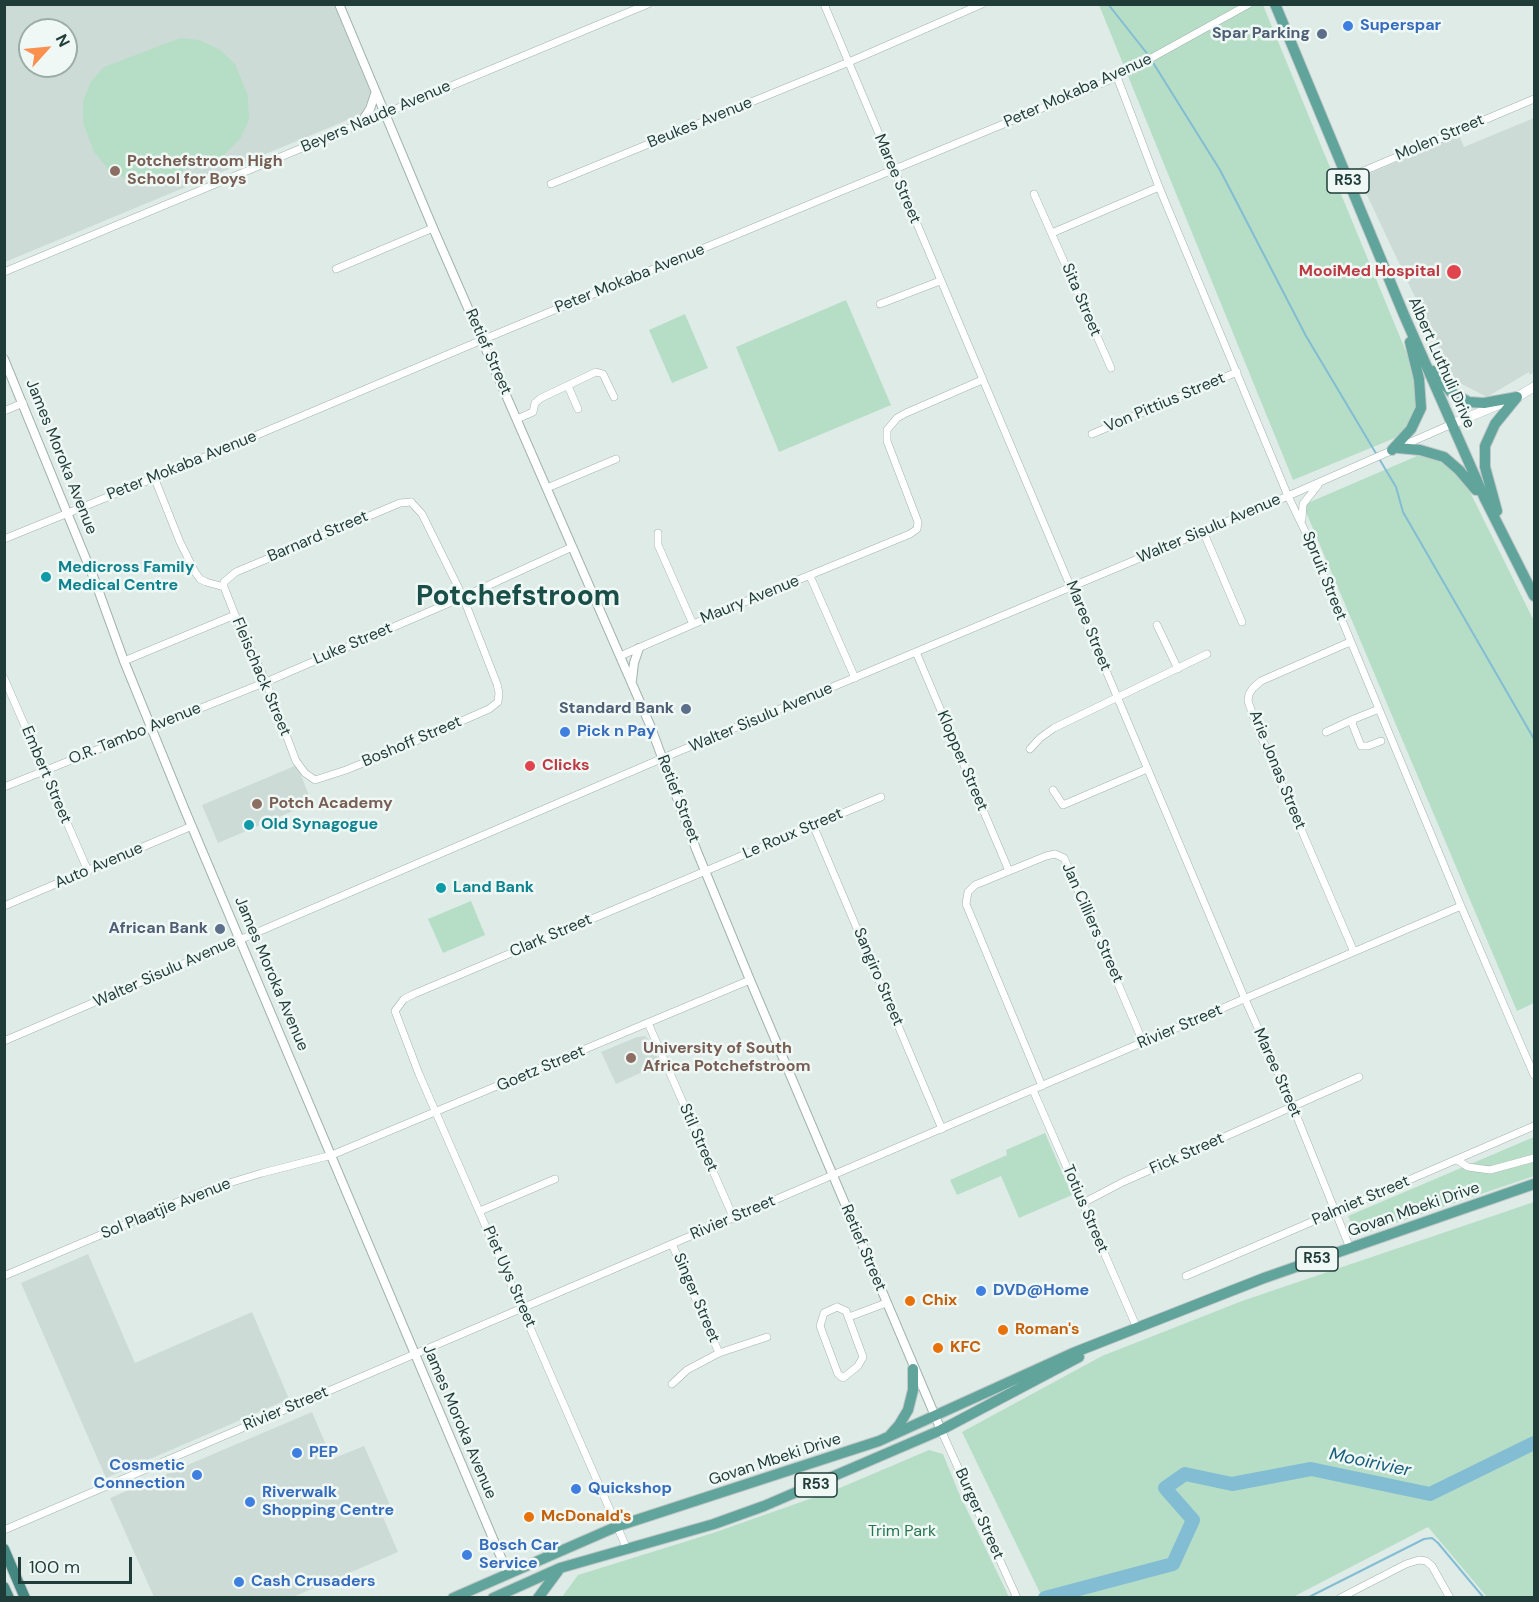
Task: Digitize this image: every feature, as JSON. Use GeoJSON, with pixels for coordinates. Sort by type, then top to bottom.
{"type":"FeatureCollection","features":[{"type":"Feature","properties":{"kind":"highway"},"geometry":{"type":"LineString","coordinates":[[4,1549],[25,1598]]}},
{"type":"Feature","properties":{"kind":"highway"},"geometry":{"type":"LineString","coordinates":[[4,1587],[9,1598]]}},
{"type":"Feature","properties":{"kind":"main road","name":"Albert Luthuli Drive"},"geometry":{"type":"LineString","coordinates":[[1275,4],[1404,315],[1485,499],[1534,596]]}},
{"type":"Feature","properties":{"kind":"main road"},"geometry":{"type":"LineString","coordinates":[[1391,450],[1411,429],[1421,408],[1419,379],[1404,315]]}},
{"type":"Feature","properties":{"kind":"main road"},"geometry":{"type":"LineString","coordinates":[[1422,356],[1451,392],[1461,399],[1484,403],[1517,397]]}},
{"type":"Feature","properties":{"kind":"main road"},"geometry":{"type":"LineString","coordinates":[[1452,424],[1517,397],[1534,387]]}},
{"type":"Feature","properties":{"kind":"main road"},"geometry":{"type":"LineString","coordinates":[[1504,535],[1485,467],[1485,446],[1495,424],[1517,397]]}},
{"type":"Feature","properties":{"kind":"main road"},"geometry":{"type":"LineString","coordinates":[[1391,450],[1420,450],[1444,457],[1460,470],[1485,499]]}},
{"type":"Feature","properties":{"kind":"main road","name":"Govan Mbeki Drive"},"geometry":{"type":"LineString","coordinates":[[453,1598],[618,1526],[805,1467],[889,1437],[1073,1353],[1264,1278],[1534,1184]]}},
{"type":"Feature","properties":{"kind":"main road","name":"Govan Mbeki Drive"},"geometry":{"type":"LineString","coordinates":[[493,1598],[516,1593],[560,1568],[714,1524],[764,1506],[941,1430],[1075,1359],[1102,1342]]}},
{"type":"Feature","properties":{"kind":"main road"},"geometry":{"type":"LineString","coordinates":[[889,1437],[908,1410],[913,1390],[913,1369]]}},
{"type":"Feature","properties":{"kind":"main road"},"geometry":{"type":"LineString","coordinates":[[538,1598],[560,1568]]}},
{"type":"Feature","properties":{"kind":"main road","name":"James Moroka Avenue"},"geometry":{"type":"LineString","coordinates":[[508,1574],[516,1593]]}},
{"type":"Feature","properties":{"kind":"street","name":"Retief Street"},"geometry":{"type":"LineString","coordinates":[[339,4],[433,228],[632,683],[750,980],[913,1369],[941,1430]]}},
{"type":"Feature","properties":{"kind":"street","name":"Beyers Naude Avenue"},"geometry":{"type":"LineString","coordinates":[[4,272],[648,4]]}},
{"type":"Feature","properties":{"kind":"street","name":"Maree Street"},"geometry":{"type":"LineString","coordinates":[[824,4],[1147,769],[1293,1107],[1350,1248]]}},
{"type":"Feature","properties":{"kind":"street","name":"Beukes Avenue"},"geometry":{"type":"LineString","coordinates":[[551,184],[849,62],[982,4]]}},
{"type":"Feature","properties":{"kind":"street","name":"Peter Mokaba Avenue"},"geometry":{"type":"LineString","coordinates":[[4,539],[1117,77],[1249,4]]}},
{"type":"Feature","properties":{"kind":"street","name":"Spruit Street"},"geometry":{"type":"LineString","coordinates":[[1117,77],[1159,187],[1288,496],[1304,529],[1534,1075]]}},
{"type":"Feature","properties":{"kind":"street"},"geometry":{"type":"LineString","coordinates":[[362,123],[370,109],[375,92]]}},
{"type":"Feature","properties":{"kind":"street","name":"Molen Street"},"geometry":{"type":"LineString","coordinates":[[1347,178],[1534,99]]}},
{"type":"Feature","properties":{"kind":"street"},"geometry":{"type":"LineString","coordinates":[[1052,233],[1159,187]]}},
{"type":"Feature","properties":{"kind":"street","name":"Sita Street"},"geometry":{"type":"LineString","coordinates":[[1035,194],[1111,368]]}},
{"type":"Feature","properties":{"kind":"street"},"geometry":{"type":"LineString","coordinates":[[336,269],[433,228]]}},
{"type":"Feature","properties":{"kind":"street"},"geometry":{"type":"LineString","coordinates":[[880,304],[940,281]]}},
{"type":"Feature","properties":{"kind":"street","name":"James Moroka Avenue"},"geometry":{"type":"LineString","coordinates":[[4,358],[192,826],[508,1574]]}},
{"type":"Feature","properties":{"kind":"street"},"geometry":{"type":"LineString","coordinates":[[517,419],[533,412],[537,400],[597,372],[601,372],[614,397]]}},
{"type":"Feature","properties":{"kind":"street","name":"Von Pittius Street"},"geometry":{"type":"LineString","coordinates":[[1092,434],[1238,372]]}},
{"type":"Feature","properties":{"kind":"street"},"geometry":{"type":"LineString","coordinates":[[810,576],[917,529],[917,515],[887,441],[886,430],[906,412],[982,380]]}},
{"type":"Feature","properties":{"kind":"street"},"geometry":{"type":"LineString","coordinates":[[568,386],[578,409]]}},
{"type":"Feature","properties":{"kind":"street"},"geometry":{"type":"LineString","coordinates":[[4,411],[23,403]]}},
{"type":"Feature","properties":{"kind":"street","name":"Walter Sisulu Avenue"},"geometry":{"type":"LineString","coordinates":[[4,1041],[663,758],[1288,496],[1452,424]]}},
{"type":"Feature","properties":{"kind":"street"},"geometry":{"type":"LineString","coordinates":[[547,488],[616,459]]}},
{"type":"Feature","properties":{"kind":"street"},"geometry":{"type":"LineString","coordinates":[[154,477],[195,573],[206,582],[224,587]]}},
{"type":"Feature","properties":{"kind":"street"},"geometry":{"type":"LineString","coordinates":[[1304,529],[1301,514],[1303,504],[1322,481]]}},
{"type":"Feature","properties":{"kind":"street","name":"Barnard Street"},"geometry":{"type":"LineString","coordinates":[[224,587],[225,579],[236,572],[400,502],[411,502],[422,514],[463,597]]}},
{"type":"Feature","properties":{"kind":"street"},"geometry":{"type":"LineString","coordinates":[[1203,531],[1242,622]]}},
{"type":"Feature","properties":{"kind":"street"},"geometry":{"type":"LineString","coordinates":[[658,533],[658,545],[693,624]]}},
{"type":"Feature","properties":{"kind":"street","name":"Luke Street"},"geometry":{"type":"LineString","coordinates":[[266,682],[572,547]]}},
{"type":"Feature","properties":{"kind":"street","name":"Maury Avenue"},"geometry":{"type":"LineString","coordinates":[[620,656],[810,576],[855,678]]}},
{"type":"Feature","properties":{"kind":"street","name":"Fleischack Street"},"geometry":{"type":"LineString","coordinates":[[224,587],[266,682],[296,761],[305,773],[315,780]]}},
{"type":"Feature","properties":{"kind":"street","name":"Boshoff Street"},"geometry":{"type":"LineString","coordinates":[[315,780],[346,770],[489,709],[498,702],[499,693],[463,597]]}},
{"type":"Feature","properties":{"kind":"street"},"geometry":{"type":"LineString","coordinates":[[124,661],[235,615]]}},
{"type":"Feature","properties":{"kind":"street"},"geometry":{"type":"LineString","coordinates":[[1157,625],[1178,669]]}},
{"type":"Feature","properties":{"kind":"street","name":"Arie Jonas Street"},"geometry":{"type":"LineString","coordinates":[[1350,642],[1261,681],[1252,688],[1248,701],[1257,727],[1354,952]]}},
{"type":"Feature","properties":{"kind":"street"},"geometry":{"type":"LineString","coordinates":[[632,683],[634,663],[639,648]]}},
{"type":"Feature","properties":{"kind":"street","name":"Klopper Street"},"geometry":{"type":"LineString","coordinates":[[916,652],[1009,871]]}},
{"type":"Feature","properties":{"kind":"street"},"geometry":{"type":"LineString","coordinates":[[1030,749],[1054,728],[1207,654]]}},
{"type":"Feature","properties":{"kind":"street","name":"Embert Street"},"geometry":{"type":"LineString","coordinates":[[4,678],[88,871]]}},
{"type":"Feature","properties":{"kind":"street","name":"O.R. Tambo Avenue"},"geometry":{"type":"LineString","coordinates":[[4,787],[266,682]]}},
{"type":"Feature","properties":{"kind":"street"},"geometry":{"type":"LineString","coordinates":[[1326,732],[1379,709]]}},
{"type":"Feature","properties":{"kind":"street"},"geometry":{"type":"LineString","coordinates":[[1354,719],[1353,729],[1361,746],[1380,741]]}},
{"type":"Feature","properties":{"kind":"street"},"geometry":{"type":"LineString","coordinates":[[1053,790],[1062,805],[1147,769]]}},
{"type":"Feature","properties":{"kind":"street","name":"Le Roux Street"},"geometry":{"type":"LineString","coordinates":[[705,870],[881,797]]}},
{"type":"Feature","properties":{"kind":"street","name":"Sangiro Street"},"geometry":{"type":"LineString","coordinates":[[813,825],[942,1129]]}},
{"type":"Feature","properties":{"kind":"street","name":"Auto Avenue"},"geometry":{"type":"LineString","coordinates":[[4,906],[192,826]]}},
{"type":"Feature","properties":{"kind":"street","name":"Jan Cilliers Street"},"geometry":{"type":"LineString","coordinates":[[1009,871],[1050,855],[1060,855],[1064,858],[1143,1042]]}},
{"type":"Feature","properties":{"kind":"street","name":"Clark Street"},"geometry":{"type":"LineString","coordinates":[[398,1005],[414,994],[705,870]]}},
{"type":"Feature","properties":{"kind":"street"},"geometry":{"type":"LineString","coordinates":[[1009,871],[975,885],[968,892],[966,904],[1042,1086]]}},
{"type":"Feature","properties":{"kind":"street","name":"Rivier Street"},"geometry":{"type":"LineString","coordinates":[[4,1530],[1461,906]]}},
{"type":"Feature","properties":{"kind":"street","name":"Goetz Street"},"geometry":{"type":"LineString","coordinates":[[332,1155],[437,1113],[750,980]]}},
{"type":"Feature","properties":{"kind":"street","name":"Piet Uys Street"},"geometry":{"type":"LineString","coordinates":[[398,1005],[395,1011],[398,1020],[437,1113],[627,1549]]}},
{"type":"Feature","properties":{"kind":"street","name":"Stil Street"},"geometry":{"type":"LineString","coordinates":[[648,1023],[734,1219]]}},
{"type":"Feature","properties":{"kind":"street","name":"Fick Street"},"geometry":{"type":"LineString","coordinates":[[1083,1203],[1123,1182],[1359,1077]]}},
{"type":"Feature","properties":{"kind":"street","name":"Totius Street"},"geometry":{"type":"LineString","coordinates":[[1033,1090],[1137,1328]]}},
{"type":"Feature","properties":{"kind":"street","name":"Palmiet Street"},"geometry":{"type":"LineString","coordinates":[[1186,1276],[1534,1126]]}},
{"type":"Feature","properties":{"kind":"street","name":"Sol Plaatjie Avenue"},"geometry":{"type":"LineString","coordinates":[[4,1276],[206,1190],[332,1155]]}},
{"type":"Feature","properties":{"kind":"street"},"geometry":{"type":"LineString","coordinates":[[1457,1160],[1468,1167],[1490,1170],[1534,1158]]}},
{"type":"Feature","properties":{"kind":"street"},"geometry":{"type":"LineString","coordinates":[[480,1211],[555,1179]]}},
{"type":"Feature","properties":{"kind":"street","name":"Singer Street"},"geometry":{"type":"LineString","coordinates":[[672,1244],[719,1353]]}},
{"type":"Feature","properties":{"kind":"street"},"geometry":{"type":"LineString","coordinates":[[849,1317],[886,1303]]}},
{"type":"Feature","properties":{"kind":"street"},"geometry":{"type":"LineString","coordinates":[[837,1307],[843,1309],[849,1317],[862,1357],[858,1366],[843,1378],[838,1374],[820,1321],[824,1313],[837,1307]]}},
{"type":"Feature","properties":{"kind":"street","name":"Singer Street"},"geometry":{"type":"LineString","coordinates":[[672,1384],[687,1370],[719,1353],[767,1337]]}},
{"type":"Feature","properties":{"kind":"street","name":"Burger Street"},"geometry":{"type":"LineString","coordinates":[[941,1430],[1017,1598]]}},
{"type":"Feature","properties":{"kind":"street"},"geometry":{"type":"LineString","coordinates":[[1340,1598],[1406,1564],[1419,1560],[1426,1561],[1438,1574],[1450,1598]]}},
{"type":"Feature","properties":{"kind":"shaded area","name":"Potchefstroom High School for Boys"},"geometry":{"type":"Polygon","coordinates":[[[5,5],[334,5],[371,93],[362,114],[5,262],[5,5]]]}},
{"type":"Feature","properties":{"kind":"shaded area","name":"MooiMed Hospital"},"geometry":{"type":"Polygon","coordinates":[[[1534,118],[1534,372],[1530,375],[1529,372],[1487,397],[1454,380],[1359,178],[1459,135],[1464,147],[1534,118]]]}},
{"type":"Feature","properties":{"kind":"shaded area","name":"Potch Academy"},"geometry":{"type":"Polygon","coordinates":[[[297,765],[312,803],[218,843],[202,805],[297,765]]]}},
{"type":"Feature","properties":{"kind":"shaded area","name":"University of South Africa Potchefstroom"},"geometry":{"type":"Polygon","coordinates":[[[645,1036],[651,1042],[660,1064],[616,1084],[601,1052],[645,1036]]]}},
{"type":"Feature","properties":{"kind":"shaded area"},"geometry":{"type":"Polygon","coordinates":[[[88,1254],[135,1363],[252,1312],[289,1399],[106,1478],[21,1283],[88,1254]]]}},
{"type":"Feature","properties":{"kind":"shaded area","name":"Riverwalk Shopping Centre"},"geometry":{"type":"Polygon","coordinates":[[[312,1412],[332,1459],[364,1446],[390,1505],[380,1510],[398,1552],[293,1597],[154,1597],[110,1498],[312,1412]]]}},
{"type":"Feature","properties":{"kind":"green space"},"geometry":{"type":"Polygon","coordinates":[[[1099,5],[1263,5],[1421,388],[1421,406],[1407,433],[1293,480],[1099,5]]]}},
{"type":"Feature","properties":{"kind":"green space"},"geometry":{"type":"Polygon","coordinates":[[[180,38],[199,40],[219,49],[235,64],[248,96],[249,120],[240,139],[224,155],[147,184],[127,179],[109,170],[94,152],[83,123],[83,101],[91,81],[104,67],[180,38]]]}},
{"type":"Feature","properties":{"kind":"green space"},"geometry":{"type":"Polygon","coordinates":[[[846,300],[891,405],[779,452],[736,347],[846,300]]]}},
{"type":"Feature","properties":{"kind":"green space"},"geometry":{"type":"Polygon","coordinates":[[[685,314],[708,368],[672,383],[649,330],[685,314]]]}},
{"type":"Feature","properties":{"kind":"green space"},"geometry":{"type":"Polygon","coordinates":[[[1417,456],[1433,457],[1448,463],[1463,478],[1534,621],[1534,1003],[1517,1011],[1303,505],[1417,456]]]}},
{"type":"Feature","properties":{"kind":"green space"},"geometry":{"type":"Polygon","coordinates":[[[471,901],[485,935],[443,953],[428,919],[471,901]]]}},
{"type":"Feature","properties":{"kind":"green space"},"geometry":{"type":"Polygon","coordinates":[[[1045,1133],[1072,1195],[1019,1218],[1001,1176],[957,1195],[950,1180],[1007,1155],[1006,1150],[1045,1133]]]}},
{"type":"Feature","properties":{"kind":"green space"},"geometry":{"type":"Polygon","coordinates":[[[1534,1137],[1534,1176],[1357,1236],[1348,1216],[1534,1137]]]}},
{"type":"Feature","properties":{"kind":"green space"},"geometry":{"type":"Polygon","coordinates":[[[1534,1202],[1534,1597],[1487,1597],[1428,1527],[1293,1597],[1042,1597],[962,1432],[1102,1356],[1242,1301],[1534,1202]]]}},
{"type":"Feature","properties":{"kind":"green space","name":"Trim Park"},"geometry":{"type":"Polygon","coordinates":[[[929,1450],[943,1454],[958,1491],[1009,1597],[562,1597],[578,1575],[713,1533],[835,1490],[929,1450]]]}},
{"type":"Feature","properties":{"kind":"waterway"},"geometry":{"type":"LineString","coordinates":[[1108,4],[1149,56]]}},
{"type":"Feature","properties":{"kind":"waterway"},"geometry":{"type":"LineString","coordinates":[[1152,61],[1220,170],[1306,336],[1396,487],[1403,512],[1534,739]]}},
{"type":"Feature","properties":{"kind":"waterway","name":"Mooirivier"},"geometry":{"type":"LineString","coordinates":[[1045,1598],[1173,1564],[1193,1520],[1165,1488],[1185,1474],[1232,1484],[1311,1469],[1430,1494],[1534,1443]]}},
{"type":"Feature","properties":{"kind":"waterway"},"geometry":{"type":"LineString","coordinates":[[1307,1598],[1424,1539],[1432,1538],[1484,1598]]}},
{"type":"Feature","properties":{"kind":"place","name":"Superspar"},"geometry":{"type":"Point","coordinates":[1348,26]}},
{"type":"Feature","properties":{"kind":"place","name":"Spar Parking"},"geometry":{"type":"Point","coordinates":[1322,34]}},
{"type":"Feature","properties":{"kind":"place","name":"Potchefstroom High School for Boys"},"geometry":{"type":"Point","coordinates":[115,171]}},
{"type":"Feature","properties":{"kind":"place","name":"MooiMed Hospital"},"geometry":{"type":"Point","coordinates":[1454,272]}},
{"type":"Feature","properties":{"kind":"place","name":"Medicross Family Medical Centre"},"geometry":{"type":"Point","coordinates":[46,577]}},
{"type":"Feature","properties":{"kind":"place","name":"Standard Bank"},"geometry":{"type":"Point","coordinates":[686,709]}},
{"type":"Feature","properties":{"kind":"place","name":"Pick n Pay"},"geometry":{"type":"Point","coordinates":[565,732]}},
{"type":"Feature","properties":{"kind":"place","name":"Clicks"},"geometry":{"type":"Point","coordinates":[530,766]}},
{"type":"Feature","properties":{"kind":"place","name":"Potch Academy"},"geometry":{"type":"Point","coordinates":[257,804]}},
{"type":"Feature","properties":{"kind":"place","name":"Old Synagogue"},"geometry":{"type":"Point","coordinates":[249,825]}},
{"type":"Feature","properties":{"kind":"place","name":"Land Bank"},"geometry":{"type":"Point","coordinates":[441,888]}},
{"type":"Feature","properties":{"kind":"place","name":"African Bank"},"geometry":{"type":"Point","coordinates":[220,929]}},
{"type":"Feature","properties":{"kind":"place","name":"University of South Africa Potchefstroom"},"geometry":{"type":"Point","coordinates":[631,1058]}},
{"type":"Feature","properties":{"kind":"place","name":"DVD@Home"},"geometry":{"type":"Point","coordinates":[981,1291]}},
{"type":"Feature","properties":{"kind":"place","name":"Chix"},"geometry":{"type":"Point","coordinates":[910,1301]}},
{"type":"Feature","properties":{"kind":"place","name":"Roman's"},"geometry":{"type":"Point","coordinates":[1003,1330]}},
{"type":"Feature","properties":{"kind":"place","name":"KFC"},"geometry":{"type":"Point","coordinates":[938,1348]}},
{"type":"Feature","properties":{"kind":"place","name":"PEP"},"geometry":{"type":"Point","coordinates":[297,1453]}},
{"type":"Feature","properties":{"kind":"place","name":"Cosmetic Connection"},"geometry":{"type":"Point","coordinates":[197,1475]}},
{"type":"Feature","properties":{"kind":"place","name":"Quickshop"},"geometry":{"type":"Point","coordinates":[576,1489]}},
{"type":"Feature","properties":{"kind":"place","name":"Riverwalk Shopping Centre"},"geometry":{"type":"Point","coordinates":[250,1502]}},
{"type":"Feature","properties":{"kind":"place","name":"McDonald's"},"geometry":{"type":"Point","coordinates":[529,1517]}},
{"type":"Feature","properties":{"kind":"place","name":"Bosch Car Service"},"geometry":{"type":"Point","coordinates":[467,1555]}},
{"type":"Feature","properties":{"kind":"place","name":"Cash Crusaders"},"geometry":{"type":"Point","coordinates":[239,1582]}},
{"type":"Feature","properties":{"kind":"district","name":"Potchefstroom"},"geometry":{"type":"Point","coordinates":[518,598]}}]}
